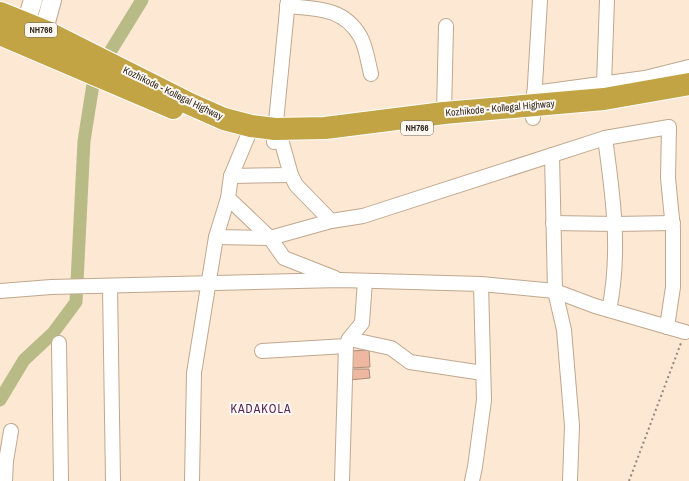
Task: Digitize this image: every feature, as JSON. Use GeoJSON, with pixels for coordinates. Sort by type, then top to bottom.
{"type":"FeatureCollection","features":[{"type":"Feature","properties":{"kind":"highway","name":"Kozhikode - Kollegal Highway"},"geometry":{"type":"LineString","coordinates":[[0,13],[32,37],[124,79],[235,135],[248,138],[277,138],[399,130],[534,106],[606,113],[689,99]]}},
{"type":"Feature","properties":{"kind":"highway","name":"Kozhikode - Kollegal Highway"},"geometry":{"type":"LineString","coordinates":[[0,34],[32,37]]}},
{"type":"Feature","properties":{"kind":"highway","name":"Kozhikode - Kollegal Highway"},"geometry":{"type":"LineString","coordinates":[[124,79],[190,104],[224,119],[252,126],[277,138],[325,128],[444,113],[604,99],[689,84]]}},
{"type":"Feature","properties":{"kind":"street"},"geometry":{"type":"LineString","coordinates":[[32,0],[32,37]]}},
{"type":"Feature","properties":{"kind":"street"},"geometry":{"type":"LineString","coordinates":[[32,37],[52,0]]}},
{"type":"Feature","properties":{"kind":"street"},"geometry":{"type":"LineString","coordinates":[[540,0],[534,106],[604,84],[645,78],[689,67]]}},
{"type":"Feature","properties":{"kind":"street"},"geometry":{"type":"LineString","coordinates":[[604,84],[607,0]]}},
{"type":"Feature","properties":{"kind":"street"},"geometry":{"type":"LineString","coordinates":[[331,221],[296,185],[290,175],[277,138],[287,3],[329,10],[349,21],[360,36],[371,74]]}},
{"type":"Feature","properties":{"kind":"street"},"geometry":{"type":"LineString","coordinates":[[444,113],[446,26]]}},
{"type":"Feature","properties":{"kind":"street"},"geometry":{"type":"LineString","coordinates":[[216,237],[270,238],[331,221],[363,216],[605,138],[669,127],[668,178],[673,223],[673,287],[667,328]]}},
{"type":"Feature","properties":{"kind":"street"},"geometry":{"type":"LineString","coordinates":[[192,481],[194,373],[210,284],[216,237],[228,198],[231,176],[248,138]]}},
{"type":"Feature","properties":{"kind":"street"},"geometry":{"type":"LineString","coordinates":[[605,138],[615,208],[614,289],[609,310]]}},
{"type":"Feature","properties":{"kind":"street"},"geometry":{"type":"LineString","coordinates":[[552,155],[554,291],[564,330],[572,426],[570,481]]}},
{"type":"Feature","properties":{"kind":"street"},"geometry":{"type":"LineString","coordinates":[[231,176],[290,175]]}},
{"type":"Feature","properties":{"kind":"street"},"geometry":{"type":"LineString","coordinates":[[228,198],[270,238],[284,258],[341,280]]}},
{"type":"Feature","properties":{"kind":"street"},"geometry":{"type":"LineString","coordinates":[[553,223],[673,223]]}},
{"type":"Feature","properties":{"kind":"street"},"geometry":{"type":"LineString","coordinates":[[0,291],[106,286],[341,280],[481,284],[554,291],[609,310],[685,332]]}},
{"type":"Feature","properties":{"kind":"street"},"geometry":{"type":"LineString","coordinates":[[342,481],[347,342],[362,323],[365,281]]}},
{"type":"Feature","properties":{"kind":"street"},"geometry":{"type":"LineString","coordinates":[[472,481],[484,400],[481,284]]}},
{"type":"Feature","properties":{"kind":"street"},"geometry":{"type":"LineString","coordinates":[[106,286],[113,481]]}},
{"type":"Feature","properties":{"kind":"street"},"geometry":{"type":"LineString","coordinates":[[262,352],[347,342],[391,348],[410,362],[483,373]]}},
{"type":"Feature","properties":{"kind":"street"},"geometry":{"type":"LineString","coordinates":[[59,343],[61,481]]}},
{"type":"Feature","properties":{"kind":"street"},"geometry":{"type":"LineString","coordinates":[[5,481],[6,461],[11,431]]}},
{"type":"Feature","properties":{"kind":"path"},"geometry":{"type":"LineString","coordinates":[[629,481],[685,332]]}},
{"type":"Feature","properties":{"kind":"building"},"geometry":{"type":"Polygon","coordinates":[[[369,350],[370,367],[350,368],[349,351],[369,350]]]}},
{"type":"Feature","properties":{"kind":"building"},"geometry":{"type":"Polygon","coordinates":[[[348,369],[369,369],[370,378],[349,380],[348,369]]]}},
{"type":"Feature","properties":{"kind":"waterway"},"geometry":{"type":"LineString","coordinates":[[0,400],[24,360],[53,333],[76,302],[84,141],[94,78],[142,0]]}},
{"type":"Feature","properties":{"kind":"district","name":"KADAKOLA"},"geometry":{"type":"Point","coordinates":[261,409]}}]}
